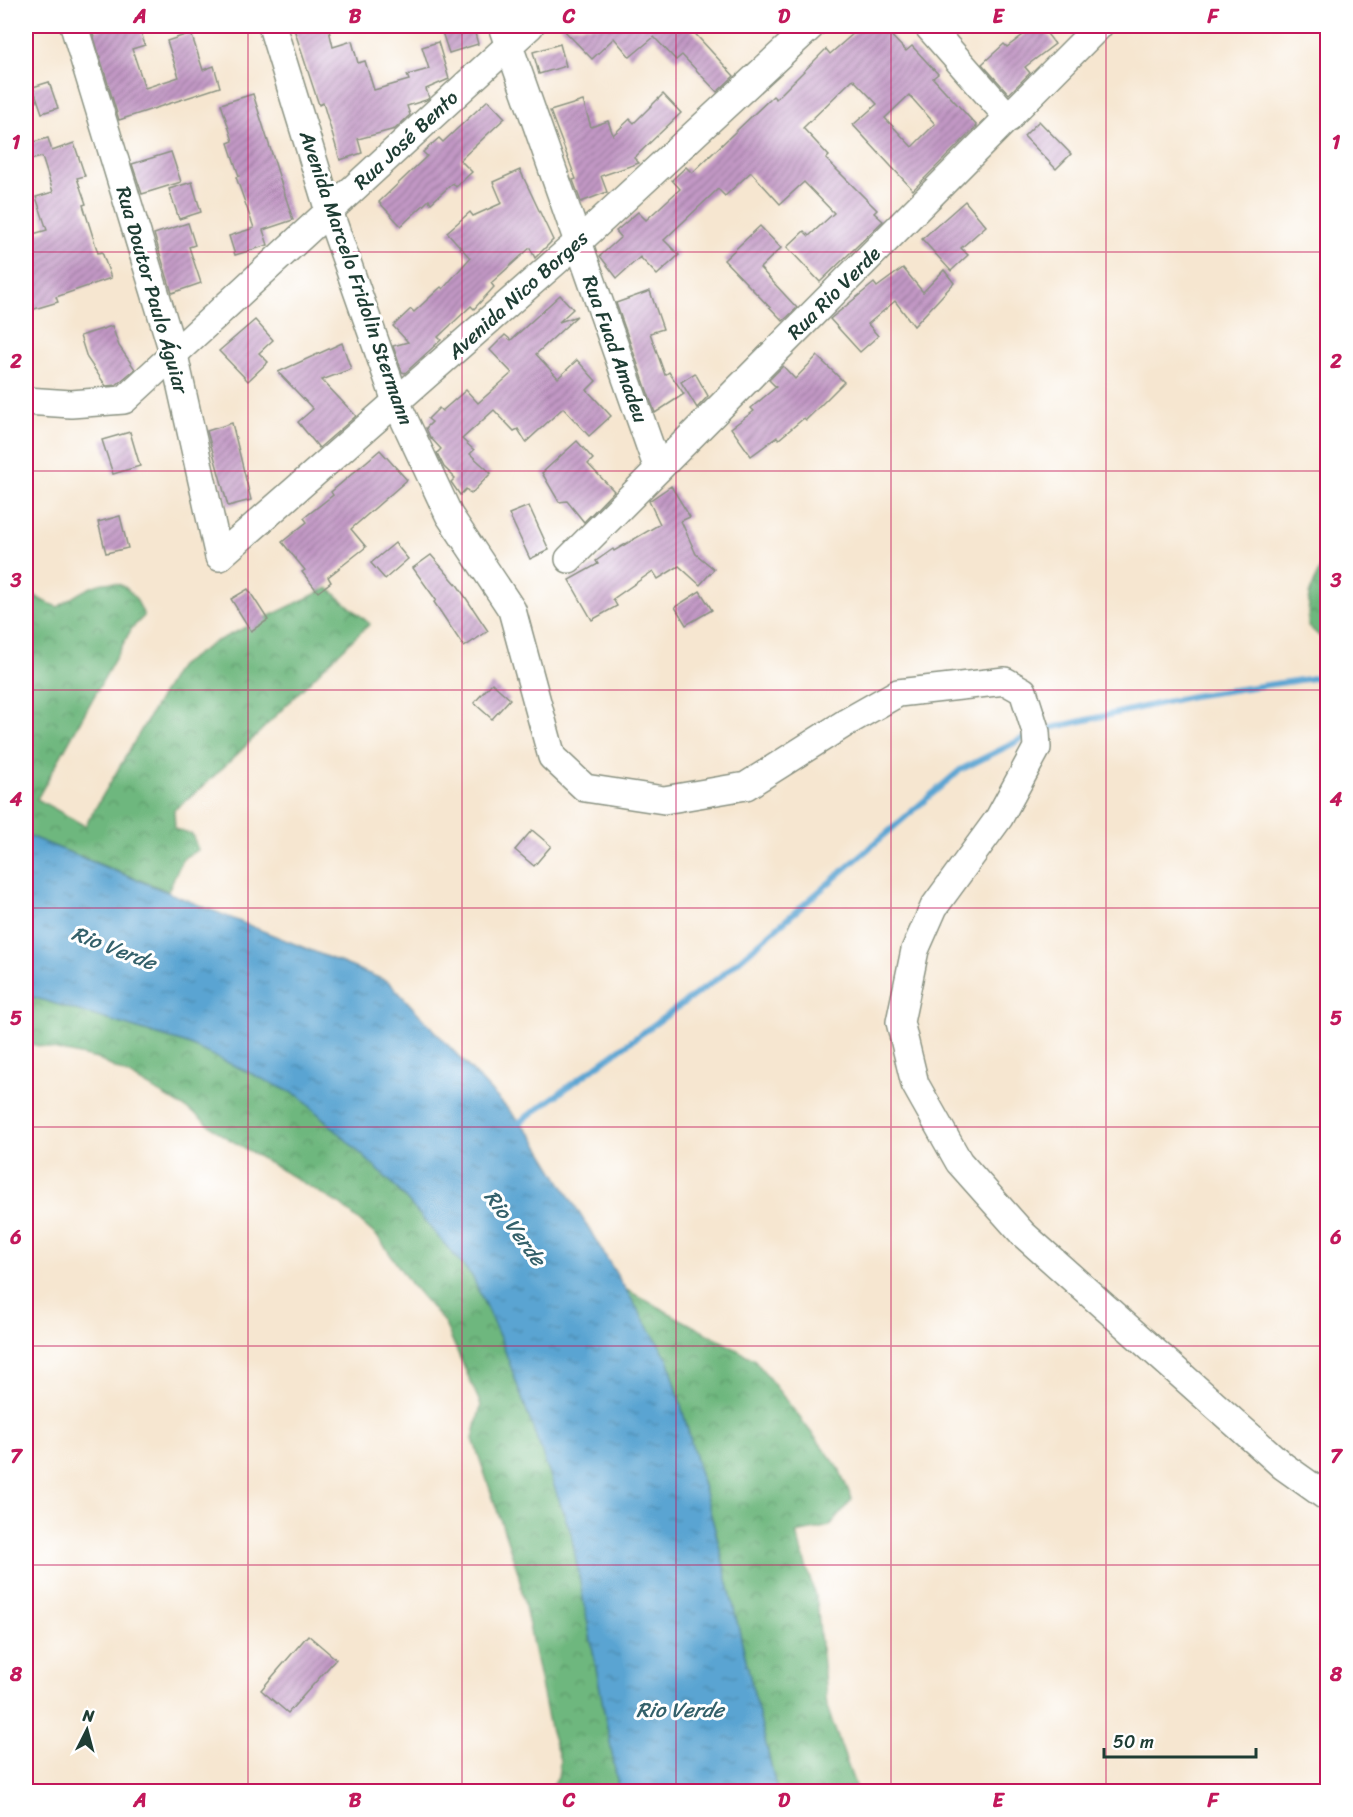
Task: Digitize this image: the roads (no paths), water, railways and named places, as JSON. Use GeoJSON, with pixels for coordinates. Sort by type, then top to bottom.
{"type":"FeatureCollection","features":[{"type":"Feature","properties":{"kind":"street","name":"Rua Doutor Paulo Águiar"},"geometry":{"type":"LineString","coordinates":[[74,26],[174,355],[219,557]]}},
{"type":"Feature","properties":{"kind":"street","name":"Avenida Marcelo Fridolin Stermann"},"geometry":{"type":"LineString","coordinates":[[272,26],[329,211],[397,404],[448,515],[512,610],[552,757],[585,788],[664,800],[746,786],[847,722],[898,693],[1005,681],[1023,691],[1036,732],[1038,748],[999,818],[934,907],[915,950],[900,1022],[915,1084],[959,1162],[1023,1234],[1283,1466],[1328,1498]]}},
{"type":"Feature","properties":{"kind":"street","name":"Rua José Bento"},"geometry":{"type":"LineString","coordinates":[[26,401],[70,404],[124,400],[329,211],[505,36],[530,26]]}},
{"type":"Feature","properties":{"kind":"street","name":"Avenida Nico Borges"},"geometry":{"type":"LineString","coordinates":[[219,557],[397,404],[577,243],[811,26]]}},
{"type":"Feature","properties":{"kind":"street"},"geometry":{"type":"LineString","coordinates":[[928,26],[1009,118]]}},
{"type":"Feature","properties":{"kind":"street","name":"Rua Rio Verde"},"geometry":{"type":"LineString","coordinates":[[569,559],[1099,26]]}},
{"type":"Feature","properties":{"kind":"street","name":"Rua Fuad Amadeu"},"geometry":{"type":"LineString","coordinates":[[505,36],[658,469]]}},
{"type":"Feature","properties":{"kind":"water","name":"Rio Verde"},"geometry":{"type":"Polygon","coordinates":[[[26,835],[389,982],[532,1135],[669,1361],[717,1537],[777,1791],[619,1791],[571,1533],[501,1340],[472,1276],[393,1184],[299,1096],[188,1044],[26,995],[26,835]]]}},
{"type":"Feature","properties":{"kind":"waterway"},"geometry":{"type":"LineString","coordinates":[[1042,730],[1192,696],[1328,676]]}},
{"type":"Feature","properties":{"kind":"waterway"},"geometry":{"type":"LineString","coordinates":[[514,1126],[721,976],[960,770],[1030,735]]}}]}
